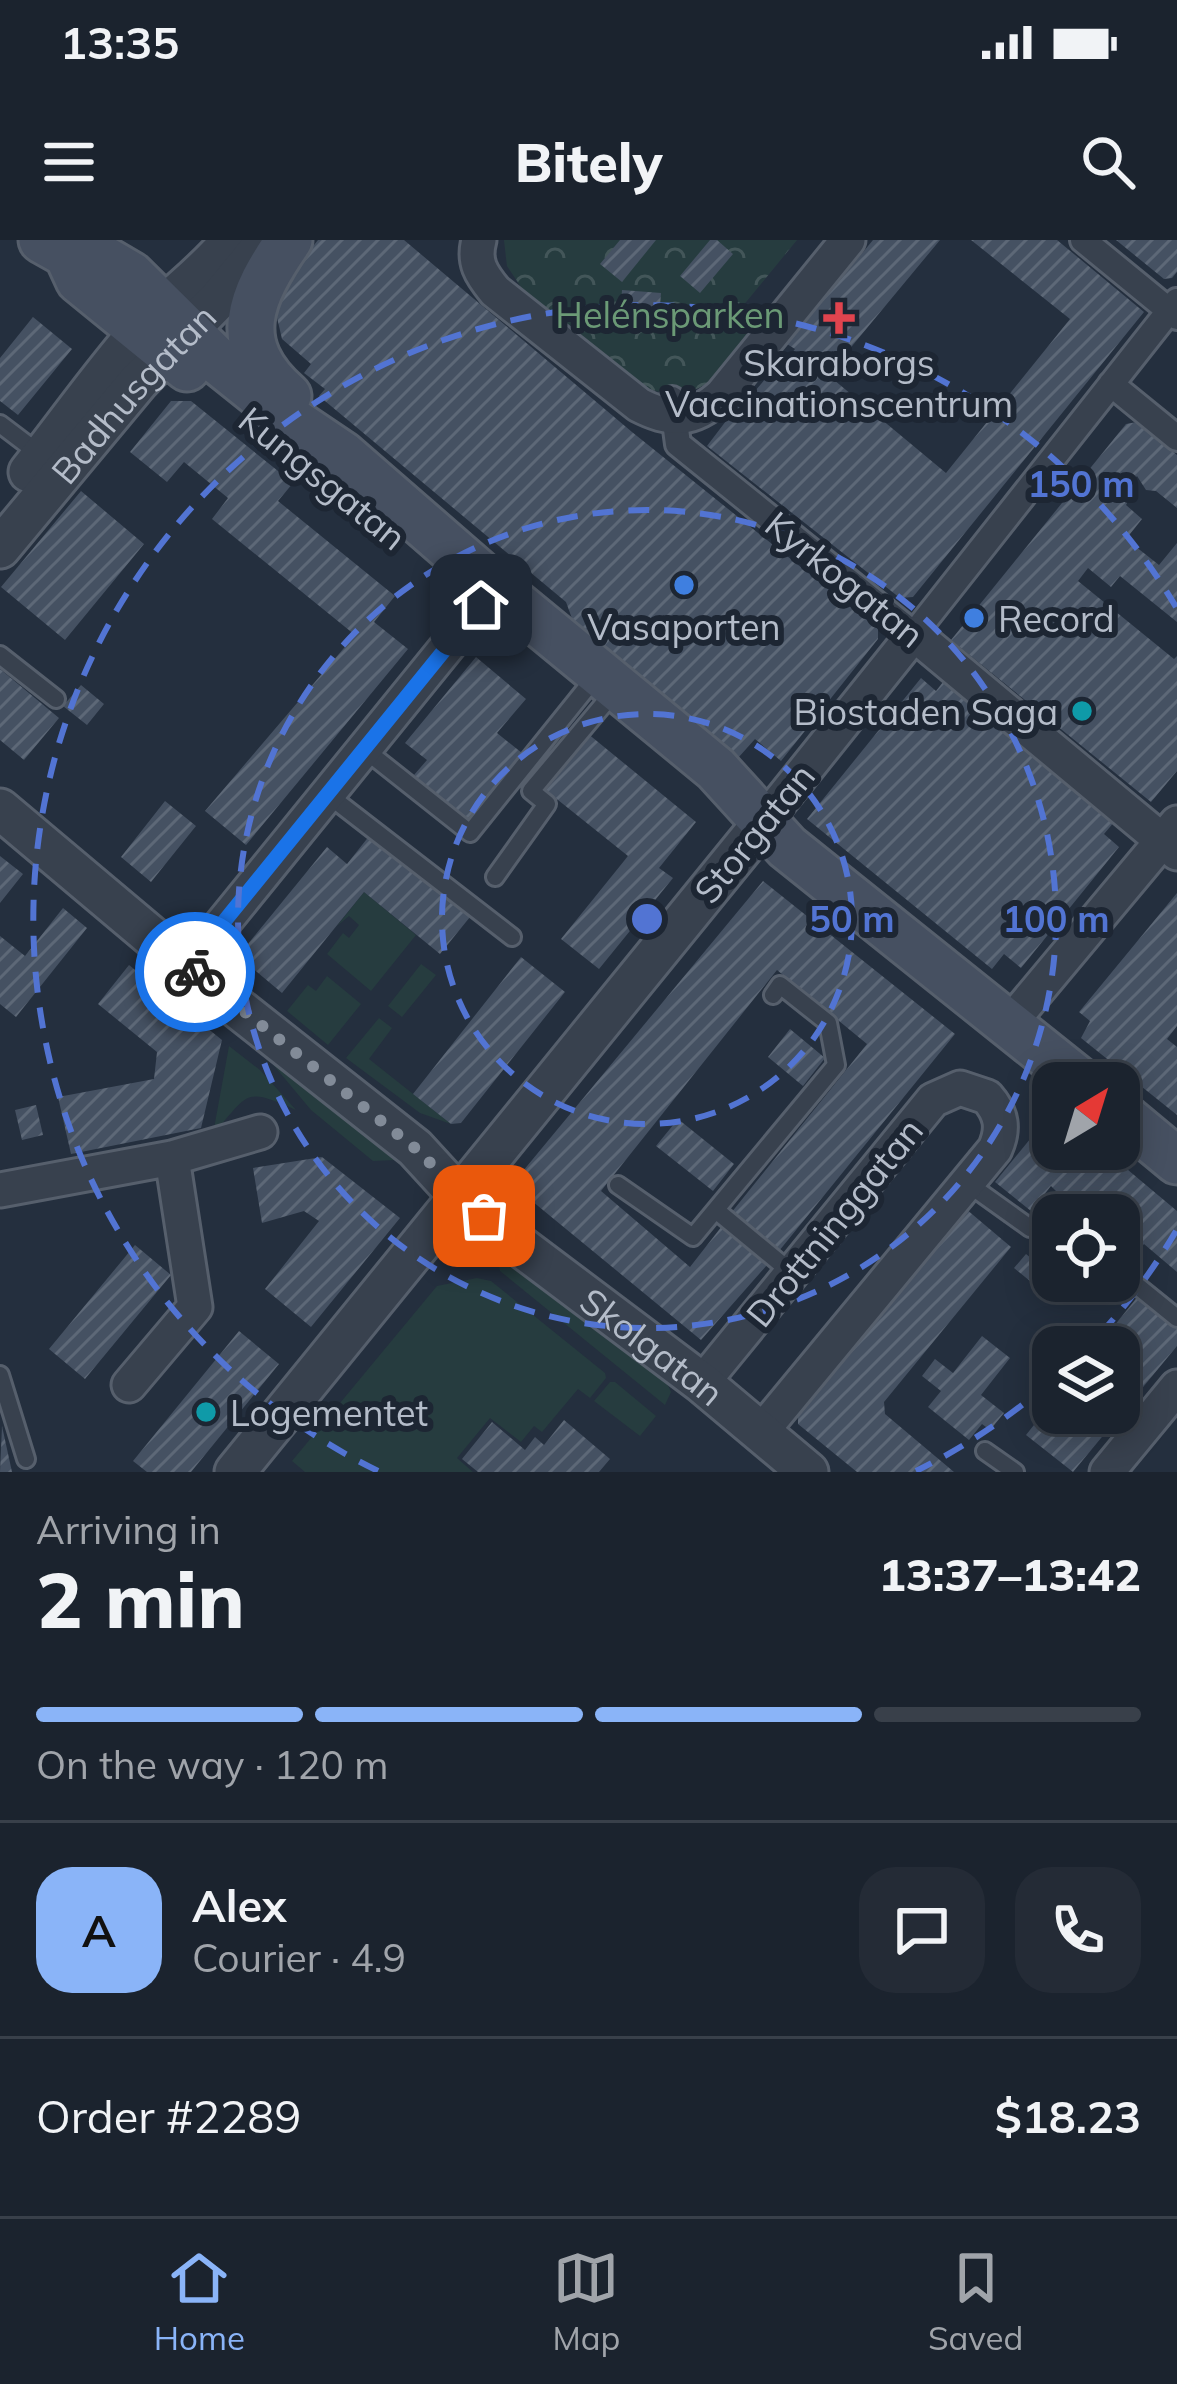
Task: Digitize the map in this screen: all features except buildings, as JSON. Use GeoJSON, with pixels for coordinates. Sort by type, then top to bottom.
{"type":"FeatureCollection","features":[{"type":"Feature","properties":{"kind":"main road","name":"Kungsgatan"},"geometry":{"type":"LineString","coordinates":[[289,240],[254,296],[250,343],[273,383],[343,455]]}},
{"type":"Feature","properties":{"kind":"main road"},"geometry":{"type":"LineString","coordinates":[[54,247],[97,255],[130,274],[165,329]]}},
{"type":"Feature","properties":{"kind":"main road","name":"Kungsgatan"},"geometry":{"type":"LineString","coordinates":[[165,329],[343,455],[716,770],[762,824]]}},
{"type":"Feature","properties":{"kind":"main road","name":"Kungsgatan"},"geometry":{"type":"LineString","coordinates":[[165,329],[594,698],[702,786],[762,824],[1057,1062]]}},
{"type":"Feature","properties":{"kind":"main road"},"geometry":{"type":"LineString","coordinates":[[1140,1130],[1177,1161]]}},
{"type":"Feature","properties":{"kind":"street","name":"Badhusgatan"},"geometry":{"type":"LineString","coordinates":[[0,548],[232,240]]}},
{"type":"Feature","properties":{"kind":"street","name":"Badhusgatan"},"geometry":{"type":"LineString","coordinates":[[0,510],[101,374],[165,329],[267,240]]}},
{"type":"Feature","properties":{"kind":"street"},"geometry":{"type":"LineString","coordinates":[[479,240],[475,253],[480,273],[495,291],[639,405],[675,420],[707,409],[722,395],[848,240]]}},
{"type":"Feature","properties":{"kind":"street"},"geometry":{"type":"LineString","coordinates":[[1083,240],[1174,309]]}},
{"type":"Feature","properties":{"kind":"street","name":"Storgatan"},"geometry":{"type":"LineString","coordinates":[[235,1472],[1174,309]]}},
{"type":"Feature","properties":{"kind":"street"},"geometry":{"type":"LineString","coordinates":[[1111,384],[1177,438]]}},
{"type":"Feature","properties":{"kind":"street","name":"Kyrkogatan"},"geometry":{"type":"LineString","coordinates":[[675,420],[914,634],[1172,839]]}},
{"type":"Feature","properties":{"kind":"street"},"geometry":{"type":"LineString","coordinates":[[188,966],[481,605]]}},
{"type":"Feature","properties":{"kind":"street","name":"Skolgatan"},"geometry":{"type":"LineString","coordinates":[[0,809],[415,1148],[459,1196],[702,1383],[808,1472]]}},
{"type":"Feature","properties":{"kind":"street"},"geometry":{"type":"LineString","coordinates":[[1010,1023],[1172,839]]}},
{"type":"Feature","properties":{"kind":"street","name":"Drottninggatan"},"geometry":{"type":"LineString","coordinates":[[702,1383],[934,1100],[960,1088],[987,1097],[1001,1128],[995,1149],[761,1432]]}},
{"type":"Feature","properties":{"kind":"street"},"geometry":{"type":"LineString","coordinates":[[0,1190],[172,1158],[260,1132]]}},
{"type":"Feature","properties":{"kind":"street"},"geometry":{"type":"LineString","coordinates":[[129,1385],[195,1307],[172,1158]]}},
{"type":"Feature","properties":{"kind":"street"},"geometry":{"type":"LineString","coordinates":[[1107,1472],[1176,1390]]}},
{"type":"Feature","properties":{"kind":"lane"},"geometry":{"type":"LineString","coordinates":[[0,424],[42,456]]}},
{"type":"Feature","properties":{"kind":"lane"},"geometry":{"type":"LineString","coordinates":[[0,655],[56,699]]}},
{"type":"Feature","properties":{"kind":"lane"},"geometry":{"type":"LineString","coordinates":[[364,749],[470,833],[594,698]]}},
{"type":"Feature","properties":{"kind":"lane"},"geometry":{"type":"LineString","coordinates":[[495,877],[547,804],[531,791],[594,698]]}},
{"type":"Feature","properties":{"kind":"lane"},"geometry":{"type":"LineString","coordinates":[[327,794],[512,937]]}},
{"type":"Feature","properties":{"kind":"lane"},"geometry":{"type":"LineString","coordinates":[[618,1185],[693,1237],[717,1211],[836,1065],[828,1022],[780,985],[773,995]]}},
{"type":"Feature","properties":{"kind":"lane"},"geometry":{"type":"LineString","coordinates":[[967,1183],[1032,1227]]}},
{"type":"Feature","properties":{"kind":"lane"},"geometry":{"type":"LineString","coordinates":[[717,1211],[792,1273]]}},
{"type":"Feature","properties":{"kind":"lane"},"geometry":{"type":"LineString","coordinates":[[1140,1288],[1177,1318]]}},
{"type":"Feature","properties":{"kind":"lane"},"geometry":{"type":"LineString","coordinates":[[0,1375],[26,1459]]}},
{"type":"Feature","properties":{"kind":"lane"},"geometry":{"type":"LineString","coordinates":[[985,1451],[1015,1472]]}},
{"type":"Feature","properties":{"kind":"green space","name":"Helénsparken"},"geometry":{"type":"Polygon","coordinates":[[[504,240],[797,240],[742,307],[760,322],[725,367],[700,388],[667,393],[646,388],[523,290],[507,266],[504,240]]]}},
{"type":"Feature","properties":{"kind":"green space"},"geometry":{"type":"Polygon","coordinates":[[[364,892],[416,935],[371,991],[327,954],[343,933],[349,938],[359,925],[349,916],[337,926],[364,892]]]}},
{"type":"Feature","properties":{"kind":"green space"},"geometry":{"type":"Polygon","coordinates":[[[421,964],[436,975],[402,1017],[388,1006],[421,964]]]}},
{"type":"Feature","properties":{"kind":"green space"},"geometry":{"type":"Polygon","coordinates":[[[327,976],[361,1004],[328,1045],[287,1011],[308,985],[316,991],[327,976]]]}},
{"type":"Feature","properties":{"kind":"green space"},"geometry":{"type":"Polygon","coordinates":[[[379,1018],[392,1028],[369,1059],[451,1124],[420,1113],[346,1058],[379,1018]]]}},
{"type":"Feature","properties":{"kind":"green space"},"geometry":{"type":"Polygon","coordinates":[[[229,1046],[260,1070],[296,1110],[266,1098],[248,1098],[213,1134],[229,1046]]]}},
{"type":"Feature","properties":{"kind":"green space"},"geometry":{"type":"Polygon","coordinates":[[[274,1059],[380,1142],[396,1160],[373,1161],[311,1110],[271,1062],[274,1059]]]}},
{"type":"Feature","properties":{"kind":"green space"},"geometry":{"type":"Polygon","coordinates":[[[498,1262],[526,1274],[665,1379],[671,1392],[665,1405],[500,1271],[498,1262]]]}},
{"type":"Feature","properties":{"kind":"green space"},"geometry":{"type":"Polygon","coordinates":[[[477,1278],[491,1281],[605,1373],[590,1398],[578,1389],[542,1432],[534,1426],[521,1442],[490,1418],[457,1458],[473,1472],[305,1472],[292,1461],[437,1286],[477,1278]]]}},
{"type":"Feature","properties":{"kind":"green space"},"geometry":{"type":"Polygon","coordinates":[[[610,1382],[656,1416],[640,1436],[594,1401],[610,1382]]]}},
{"type":"Feature","properties":{"kind":"way so far"},"geometry":{"type":"LineString","coordinates":[[195,972],[415,1148],[484,1216]]}},
{"type":"Feature","properties":{"kind":"place","name":"Skaraborgs Vaccinationscentrum"},"geometry":{"type":"Point","coordinates":[839,318]}},
{"type":"Feature","properties":{"kind":"place","name":"Vasaporten"},"geometry":{"type":"Point","coordinates":[684,585]}},
{"type":"Feature","properties":{"kind":"place","name":"Record"},"geometry":{"type":"Point","coordinates":[974,618]}},
{"type":"Feature","properties":{"kind":"place","name":"Biostaden Saga"},"geometry":{"type":"Point","coordinates":[1082,711]}},
{"type":"Feature","properties":{"kind":"place","name":"Logementet"},"geometry":{"type":"Point","coordinates":[206,1412]}},
{"type":"Feature","properties":{"kind":"route"},"geometry":{"type":"LineString","coordinates":[[195,972],[188,966],[481,605]]}}]}
